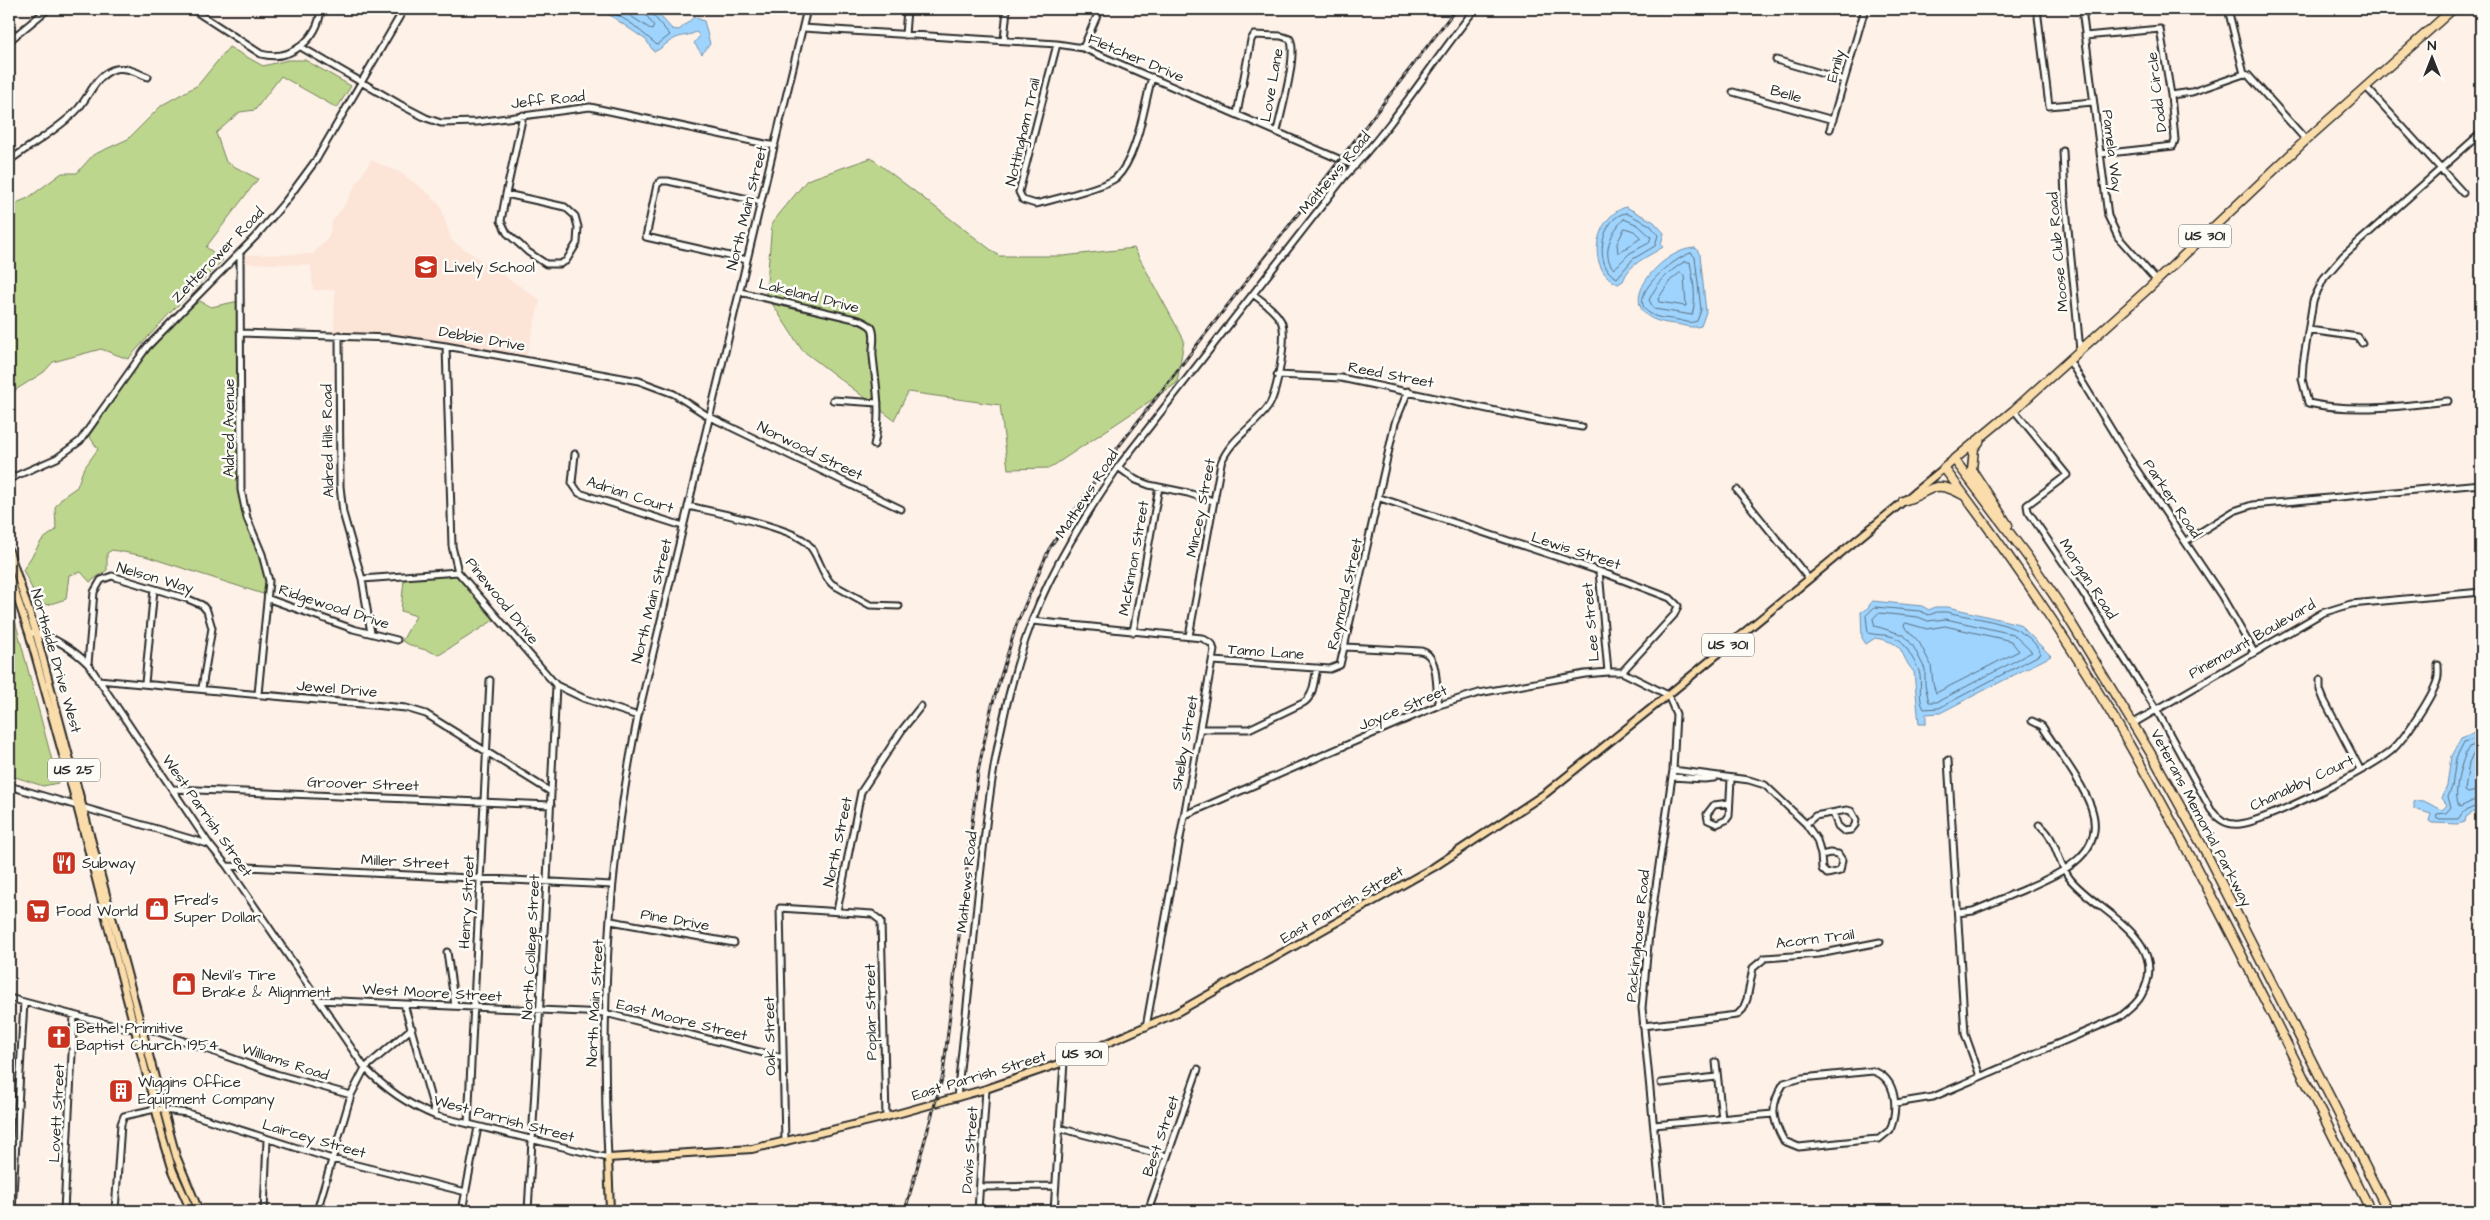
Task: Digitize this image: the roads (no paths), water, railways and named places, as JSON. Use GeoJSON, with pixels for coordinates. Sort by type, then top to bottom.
{"type":"FeatureCollection","features":[{"type":"Feature","properties":{"kind":"highway","name":"US 301"},"geometry":{"type":"LineString","coordinates":[[1944,468],[2014,410],[2306,140],[2454,9]]}},
{"type":"Feature","properties":{"kind":"highway"},"geometry":{"type":"LineString","coordinates":[[1980,438],[1974,448],[1972,470],[2027,556]]}},
{"type":"Feature","properties":{"kind":"highway","name":"Veterans Memorial Parkway"},"geometry":{"type":"LineString","coordinates":[[1954,459],[2027,556],[2134,723],[2204,849],[2388,1211]]}},
{"type":"Feature","properties":{"kind":"highway","name":"Veterans Memorial Parkway"},"geometry":{"type":"LineString","coordinates":[[1944,468],[2036,594],[2132,750],[2371,1211]]}},
{"type":"Feature","properties":{"kind":"highway"},"geometry":{"type":"LineString","coordinates":[[1904,501],[1914,498],[1929,488],[1940,486],[1950,488],[1966,496]]}},
{"type":"Feature","properties":{"kind":"main road","name":"US 301"},"geometry":{"type":"LineString","coordinates":[[1668,696],[1944,468]]}},
{"type":"Feature","properties":{"kind":"main road","name":"Northside Drive West"},"geometry":{"type":"LineString","coordinates":[[9,551],[84,808],[176,1156],[199,1211]]}},
{"type":"Feature","properties":{"kind":"main road","name":"Northside Drive West"},"geometry":{"type":"LineString","coordinates":[[9,574],[33,633],[155,1109],[173,1171],[191,1211]]}},
{"type":"Feature","properties":{"kind":"main road","name":"East Parrish Street"},"geometry":{"type":"LineString","coordinates":[[608,1158],[752,1149],[785,1143],[986,1089],[1064,1062],[1146,1027],[1231,983],[1326,929],[1434,867],[1510,819],[1576,770],[1668,696]]}},
{"type":"Feature","properties":{"kind":"main road","name":"North Main Street"},"geometry":{"type":"LineString","coordinates":[[608,1158],[610,1211]]}},
{"type":"Feature","properties":{"kind":"street"},"geometry":{"type":"LineString","coordinates":[[9,41],[48,9]]}},
{"type":"Feature","properties":{"kind":"street"},"geometry":{"type":"LineString","coordinates":[[192,9],[260,54],[273,57],[287,55],[301,47],[317,26],[321,9]]}},
{"type":"Feature","properties":{"kind":"street","name":"Zetterower Road"},"geometry":{"type":"LineString","coordinates":[[9,479],[57,458],[80,440],[91,428],[146,347],[240,252],[302,180],[404,9]]}},
{"type":"Feature","properties":{"kind":"street","name":"North Main Street"},"geometry":{"type":"LineString","coordinates":[[608,1158],[604,1079],[605,1013],[612,885],[622,796],[638,716],[708,416],[740,292],[807,9]]}},
{"type":"Feature","properties":{"kind":"street"},"geometry":{"type":"LineString","coordinates":[[905,35],[907,9]]}},
{"type":"Feature","properties":{"kind":"street"},"geometry":{"type":"LineString","coordinates":[[1004,40],[1007,9]]}},
{"type":"Feature","properties":{"kind":"street"},"geometry":{"type":"LineString","coordinates":[[1082,48],[1100,9]]}},
{"type":"Feature","properties":{"kind":"street","name":"Mathews Road"},"geometry":{"type":"LineString","coordinates":[[957,1098],[992,770],[1008,697],[1032,621],[1066,550],[1118,467],[1355,166],[1383,135],[1418,83],[1474,9]]}},
{"type":"Feature","properties":{"kind":"street","name":"Emily"},"geometry":{"type":"LineString","coordinates":[[1830,129],[1865,9]]}},
{"type":"Feature","properties":{"kind":"street"},"geometry":{"type":"LineString","coordinates":[[2037,9],[2048,106],[2093,102]]}},
{"type":"Feature","properties":{"kind":"street","name":"Pamela Way"},"geometry":{"type":"LineString","coordinates":[[2082,9],[2105,199],[2112,229],[2156,280]]}},
{"type":"Feature","properties":{"kind":"street"},"geometry":{"type":"LineString","coordinates":[[2228,9],[2244,74]]}},
{"type":"Feature","properties":{"kind":"street","name":"Fletcher Drive"},"geometry":{"type":"LineString","coordinates":[[803,28],[1004,40],[1082,48],[1355,166]]}},
{"type":"Feature","properties":{"kind":"street","name":"Dodd Circle"},"geometry":{"type":"LineString","coordinates":[[2085,36],[2153,28],[2160,29],[2163,36],[2171,95],[2175,140],[2172,146],[2100,154]]}},
{"type":"Feature","properties":{"kind":"street","name":"Love Lane"},"geometry":{"type":"LineString","coordinates":[[1237,114],[1249,50],[1254,35],[1290,38],[1292,42],[1292,58],[1277,131]]}},
{"type":"Feature","properties":{"kind":"street","name":"Nottingham Trail"},"geometry":{"type":"LineString","coordinates":[[1057,44],[1019,192],[1023,200],[1036,204],[1115,179],[1133,148],[1152,77]]}},
{"type":"Feature","properties":{"kind":"street","name":"Jeff Road"},"geometry":{"type":"LineString","coordinates":[[301,47],[426,118],[441,123],[477,122],[568,108],[607,109],[775,146]]}},
{"type":"Feature","properties":{"kind":"street"},"geometry":{"type":"LineString","coordinates":[[1776,60],[1844,80]]}},
{"type":"Feature","properties":{"kind":"street"},"geometry":{"type":"LineString","coordinates":[[9,161],[58,127],[77,109],[96,82],[110,70],[121,67],[148,77]]}},
{"type":"Feature","properties":{"kind":"street"},"geometry":{"type":"LineString","coordinates":[[2171,95],[2192,92],[2244,74],[2248,75],[2306,140]]}},
{"type":"Feature","properties":{"kind":"street"},"geometry":{"type":"LineString","coordinates":[[2367,88],[2463,193]]}},
{"type":"Feature","properties":{"kind":"street","name":"Belle"},"geometry":{"type":"LineString","coordinates":[[1733,92],[1833,120]]}},
{"type":"Feature","properties":{"kind":"street"},"geometry":{"type":"LineString","coordinates":[[506,194],[565,207],[575,216],[578,227],[577,243],[566,261],[560,264],[546,264],[528,252],[508,233],[501,221],[506,194],[523,115]]}},
{"type":"Feature","properties":{"kind":"street"},"geometry":{"type":"LineString","coordinates":[[2448,401],[2344,409],[2308,403],[2302,379],[2316,293],[2324,278],[2344,255],[2481,132]]}},
{"type":"Feature","properties":{"kind":"street","name":"Moose Club Road"},"geometry":{"type":"LineString","coordinates":[[2063,151],[2064,198],[2080,350]]}},
{"type":"Feature","properties":{"kind":"street"},"geometry":{"type":"LineString","coordinates":[[747,260],[646,237],[657,185],[661,181],[761,202]]}},
{"type":"Feature","properties":{"kind":"street","name":"Aldred Avenue"},"geometry":{"type":"LineString","coordinates":[[240,252],[241,476],[243,504],[265,561],[270,581],[268,599]]}},
{"type":"Feature","properties":{"kind":"street","name":"Lakeland Drive"},"geometry":{"type":"LineString","coordinates":[[740,292],[859,320],[871,326],[874,333],[873,356],[879,425],[874,445]]}},
{"type":"Feature","properties":{"kind":"street","name":"Mincey Street"},"geometry":{"type":"LineString","coordinates":[[1189,636],[1213,501],[1224,455],[1268,407],[1278,375],[1284,342],[1283,325],[1272,310],[1253,294]]}},
{"type":"Feature","properties":{"kind":"street"},"geometry":{"type":"LineString","coordinates":[[2309,330],[2358,337],[2362,343]]}},
{"type":"Feature","properties":{"kind":"street","name":"Debbie Drive"},"geometry":{"type":"LineString","coordinates":[[241,333],[391,338],[446,346],[640,381],[674,394],[708,416]]}},
{"type":"Feature","properties":{"kind":"street","name":"Aldred Hills Road"},"geometry":{"type":"LineString","coordinates":[[339,335],[340,486],[343,513],[362,579],[371,633]]}},
{"type":"Feature","properties":{"kind":"street","name":"Pinewood Drive"},"geometry":{"type":"LineString","coordinates":[[446,346],[452,546],[458,572],[556,685],[583,698],[638,716]]}},
{"type":"Feature","properties":{"kind":"street","name":"Parker Road"},"geometry":{"type":"LineString","coordinates":[[2069,360],[2128,457],[2186,541],[2254,652]]}},
{"type":"Feature","properties":{"kind":"street","name":"Reed Street"},"geometry":{"type":"LineString","coordinates":[[1278,375],[1341,378],[1539,420],[1582,427]]}},
{"type":"Feature","properties":{"kind":"street","name":"Raymond Street"},"geometry":{"type":"LineString","coordinates":[[1200,730],[1249,729],[1309,700],[1317,668],[1338,667],[1342,661],[1380,498],[1395,423],[1408,391]]}},
{"type":"Feature","properties":{"kind":"street"},"geometry":{"type":"LineString","coordinates":[[833,400],[878,403]]}},
{"type":"Feature","properties":{"kind":"street","name":"Morgan Road"},"geometry":{"type":"LineString","coordinates":[[2014,410],[2067,475],[2027,505],[2028,511],[2073,577],[2156,709]]}},
{"type":"Feature","properties":{"kind":"street","name":"Norwood Street"},"geometry":{"type":"LineString","coordinates":[[708,416],[901,509]]}},
{"type":"Feature","properties":{"kind":"street","name":"Adrian Court"},"geometry":{"type":"LineString","coordinates":[[575,454],[572,483],[579,493],[683,526]]}},
{"type":"Feature","properties":{"kind":"street"},"geometry":{"type":"LineString","coordinates":[[1118,467],[1136,480],[1159,487],[1188,492],[1213,501]]}},
{"type":"Feature","properties":{"kind":"street"},"geometry":{"type":"LineString","coordinates":[[2186,541],[2234,511],[2252,505],[2481,484]]}},
{"type":"Feature","properties":{"kind":"street","name":"McKinnon Street"},"geometry":{"type":"LineString","coordinates":[[1133,632],[1159,487]]}},
{"type":"Feature","properties":{"kind":"street"},"geometry":{"type":"LineString","coordinates":[[1737,490],[1809,578]]}},
{"type":"Feature","properties":{"kind":"street","name":"Lewis Street"},"geometry":{"type":"LineString","coordinates":[[1380,498],[1599,571],[1670,598],[1678,606],[1674,615],[1622,672]]}},
{"type":"Feature","properties":{"kind":"street"},"geometry":{"type":"LineString","coordinates":[[688,506],[794,534],[810,546],[818,558],[827,579],[832,584],[870,605],[899,606]]}},
{"type":"Feature","properties":{"kind":"street","name":"Lee Street"},"geometry":{"type":"LineString","coordinates":[[1599,571],[1608,672]]}},
{"type":"Feature","properties":{"kind":"street"},"geometry":{"type":"LineString","coordinates":[[362,579],[458,572]]}},
{"type":"Feature","properties":{"kind":"street","name":"Nelson Way"},"geometry":{"type":"LineString","coordinates":[[88,664],[94,592],[101,580],[112,576],[188,599],[202,606],[211,618],[212,628],[202,688]]}},
{"type":"Feature","properties":{"kind":"street"},"geometry":{"type":"LineString","coordinates":[[145,683],[154,589]]}},
{"type":"Feature","properties":{"kind":"street","name":"Pinemount Boulevard"},"geometry":{"type":"LineString","coordinates":[[2134,723],[2322,613],[2335,608],[2351,604],[2481,592]]}},
{"type":"Feature","properties":{"kind":"street","name":"Ridgewood Drive"},"geometry":{"type":"LineString","coordinates":[[258,694],[268,599],[344,626],[397,640]]}},
{"type":"Feature","properties":{"kind":"street"},"geometry":{"type":"LineString","coordinates":[[1032,621],[1202,638],[1212,644],[1214,650],[1213,661]]}},
{"type":"Feature","properties":{"kind":"street","name":"West Parrish Street"},"geometry":{"type":"LineString","coordinates":[[33,633],[70,649],[88,664],[174,789],[209,844],[227,866],[365,1068],[395,1096],[436,1116],[608,1158]]}},
{"type":"Feature","properties":{"kind":"street"},"geometry":{"type":"LineString","coordinates":[[1345,646],[1421,651],[1429,654],[1433,661],[1439,705]]}},
{"type":"Feature","properties":{"kind":"street","name":"Tamo Lane"},"geometry":{"type":"LineString","coordinates":[[1213,661],[1317,668]]}},
{"type":"Feature","properties":{"kind":"street","name":"Shelby Street"},"geometry":{"type":"LineString","coordinates":[[1146,1027],[1213,661]]}},
{"type":"Feature","properties":{"kind":"street","name":"Chanabby Court"},"geometry":{"type":"LineString","coordinates":[[2156,709],[2210,810],[2221,821],[2239,824],[2258,819],[2360,769],[2392,750],[2404,736],[2438,680],[2438,665]]}},
{"type":"Feature","properties":{"kind":"street","name":"Joyce Street"},"geometry":{"type":"LineString","coordinates":[[1185,815],[1439,705],[1479,693],[1585,674],[1622,672],[1668,696]]}},
{"type":"Feature","properties":{"kind":"street","name":"Jewel Drive"},"geometry":{"type":"LineString","coordinates":[[98,680],[202,688],[412,709],[426,714],[550,792]]}},
{"type":"Feature","properties":{"kind":"street","name":"Henry Street"},"geometry":{"type":"LineString","coordinates":[[468,1124],[490,680]]}},
{"type":"Feature","properties":{"kind":"street"},"geometry":{"type":"LineString","coordinates":[[2320,680],[2320,690],[2324,700],[2360,769]]}},
{"type":"Feature","properties":{"kind":"street","name":"North College Street"},"geometry":{"type":"LineString","coordinates":[[528,1211],[534,1141],[548,880],[550,792],[556,685]]}},
{"type":"Feature","properties":{"kind":"street","name":"Packinghouse Road"},"geometry":{"type":"LineString","coordinates":[[1662,1211],[1643,1026],[1645,969],[1673,770],[1676,714],[1668,696]]}},
{"type":"Feature","properties":{"kind":"street","name":"North Street"},"geometry":{"type":"LineString","coordinates":[[837,911],[861,792],[902,730],[921,706]]}},
{"type":"Feature","properties":{"kind":"street"},"geometry":{"type":"LineString","coordinates":[[1958,913],[1973,911],[2065,871],[2083,855],[2089,843],[2093,826],[2092,814],[2085,796],[2042,726],[2032,721]]}},
{"type":"Feature","properties":{"kind":"street"},"geometry":{"type":"LineString","coordinates":[[1948,760],[1965,1034],[1980,1076]]}},
{"type":"Feature","properties":{"kind":"street"},"geometry":{"type":"LineString","coordinates":[[1673,770],[1748,780],[1765,785],[1806,824],[1817,840],[1822,869],[1827,874],[1840,871],[1842,860],[1838,854],[1821,855]]}},
{"type":"Feature","properties":{"kind":"street"},"geometry":{"type":"LineString","coordinates":[[1672,777],[1704,779],[1717,777]]}},
{"type":"Feature","properties":{"kind":"street"},"geometry":{"type":"LineString","coordinates":[[1729,803],[1714,805],[1707,814],[1708,820],[1713,823],[1723,823],[1729,816],[1730,779]]}},
{"type":"Feature","properties":{"kind":"street"},"geometry":{"type":"LineString","coordinates":[[9,786],[209,844]]}},
{"type":"Feature","properties":{"kind":"street","name":"Groover Street"},"geometry":{"type":"LineString","coordinates":[[174,789],[550,805]]}},
{"type":"Feature","properties":{"kind":"street"},"geometry":{"type":"LineString","coordinates":[[1806,824],[1815,816],[1839,810],[1851,811],[1856,820],[1855,825],[1851,830],[1844,831],[1838,826],[1833,813]]}},
{"type":"Feature","properties":{"kind":"street"},"geometry":{"type":"LineString","coordinates":[[1896,1103],[1933,1097],[2120,1018],[2141,997],[2148,979],[2148,955],[2136,936],[2077,886],[2065,871],[2048,831],[2039,825]]}},
{"type":"Feature","properties":{"kind":"street","name":"Miller Street"},"geometry":{"type":"LineString","coordinates":[[227,866],[548,880],[612,885]]}},
{"type":"Feature","properties":{"kind":"street","name":"Oak Street"},"geometry":{"type":"LineString","coordinates":[[785,1143],[780,908],[837,911]]}},
{"type":"Feature","properties":{"kind":"street","name":"Poplar Street"},"geometry":{"type":"LineString","coordinates":[[837,911],[878,916],[881,921],[886,1117]]}},
{"type":"Feature","properties":{"kind":"street","name":"Pine Drive"},"geometry":{"type":"LineString","coordinates":[[611,922],[734,943]]}},
{"type":"Feature","properties":{"kind":"street","name":"Acorn Trail"},"geometry":{"type":"LineString","coordinates":[[1643,1026],[1737,1016],[1743,1009],[1747,999],[1753,968],[1765,958],[1819,954],[1880,942]]}},
{"type":"Feature","properties":{"kind":"street"},"geometry":{"type":"LineString","coordinates":[[447,952],[455,1006]]}},
{"type":"Feature","properties":{"kind":"street","name":"Williams Road"},"geometry":{"type":"LineString","coordinates":[[9,998],[123,1028],[153,1030],[276,1074],[351,1096]]}},
{"type":"Feature","properties":{"kind":"street","name":"West Moore Street"},"geometry":{"type":"LineString","coordinates":[[318,1000],[605,1013]]}},
{"type":"Feature","properties":{"kind":"street"},"geometry":{"type":"LineString","coordinates":[[12,1211],[24,1002]]}},
{"type":"Feature","properties":{"kind":"street"},"geometry":{"type":"LineString","coordinates":[[404,1004],[436,1116]]}},
{"type":"Feature","properties":{"kind":"street","name":"East Moore Street"},"geometry":{"type":"LineString","coordinates":[[605,1013],[783,1058]]}},
{"type":"Feature","properties":{"kind":"street","name":"Lovett Street"},"geometry":{"type":"LineString","coordinates":[[64,1211],[74,1016]]}},
{"type":"Feature","properties":{"kind":"street"},"geometry":{"type":"LineString","coordinates":[[317,1211],[351,1096],[365,1068],[412,1028]]}},
{"type":"Feature","properties":{"kind":"street"},"geometry":{"type":"LineString","coordinates":[[1054,1211],[1064,1062]]}},
{"type":"Feature","properties":{"kind":"street"},"geometry":{"type":"LineString","coordinates":[[1716,1062],[1722,1119]]}},
{"type":"Feature","properties":{"kind":"street","name":"Best Street"},"geometry":{"type":"LineString","coordinates":[[1148,1211],[1198,1069]]}},
{"type":"Feature","properties":{"kind":"street"},"geometry":{"type":"LineString","coordinates":[[1873,1071],[1879,1073],[1888,1082],[1896,1103],[1894,1119],[1890,1130],[1879,1138],[1799,1147],[1784,1141],[1778,1131],[1774,1114],[1775,1098],[1784,1083],[1802,1078],[1873,1071]]}},
{"type":"Feature","properties":{"kind":"street"},"geometry":{"type":"LineString","coordinates":[[1661,1083],[1717,1077]]}},
{"type":"Feature","properties":{"kind":"street","name":"Davis Street"},"geometry":{"type":"LineString","coordinates":[[978,1211],[986,1089]]}},
{"type":"Feature","properties":{"kind":"street","name":"Laircey Street"},"geometry":{"type":"LineString","coordinates":[[115,1211],[120,1124],[124,1116],[155,1109],[187,1113],[267,1140],[332,1159],[466,1192]]}},
{"type":"Feature","properties":{"kind":"street"},"geometry":{"type":"LineString","coordinates":[[1654,1125],[1774,1114]]}},
{"type":"Feature","properties":{"kind":"street"},"geometry":{"type":"LineString","coordinates":[[462,1211],[478,1127]]}},
{"type":"Feature","properties":{"kind":"street"},"geometry":{"type":"LineString","coordinates":[[1059,1128],[1166,1156]]}},
{"type":"Feature","properties":{"kind":"street"},"geometry":{"type":"LineString","coordinates":[[264,1211],[267,1140]]}},
{"type":"Feature","properties":{"kind":"street"},"geometry":{"type":"LineString","coordinates":[[980,1186],[1055,1186]]}},
{"type":"Feature","properties":{"kind":"water"},"geometry":{"type":"Polygon","coordinates":[[[601,9],[654,9],[672,29],[679,30],[694,17],[704,21],[710,44],[702,54],[694,43],[700,36],[696,32],[673,39],[654,52],[646,40],[601,9]]]}},
{"type":"Feature","properties":{"kind":"water"},"geometry":{"type":"Polygon","coordinates":[[[1626,207],[1654,222],[1664,233],[1661,244],[1663,247],[1634,265],[1623,281],[1618,284],[1608,277],[1601,267],[1598,256],[1598,244],[1601,232],[1607,221],[1615,213],[1626,207]]]}},
{"type":"Feature","properties":{"kind":"water"},"geometry":{"type":"Polygon","coordinates":[[[1696,248],[1700,255],[1706,312],[1701,326],[1691,327],[1653,319],[1642,310],[1639,297],[1644,284],[1654,270],[1667,259],[1681,251],[1696,248]]]}},
{"type":"Feature","properties":{"kind":"water"},"geometry":{"type":"Polygon","coordinates":[[[1872,601],[1922,606],[1929,610],[1935,607],[1948,607],[2019,624],[2051,656],[1940,713],[1926,714],[1926,724],[1919,724],[1914,672],[1901,650],[1898,646],[1886,640],[1875,638],[1866,644],[1862,638],[1861,612],[1868,608],[1872,601]]]}},
{"type":"Feature","properties":{"kind":"water"},"geometry":{"type":"Polygon","coordinates":[[[2481,732],[2481,807],[2466,817],[2465,822],[2458,824],[2432,823],[2429,821],[2431,814],[2414,809],[2414,802],[2425,802],[2442,810],[2447,805],[2442,798],[2447,786],[2451,756],[2461,738],[2481,732]]]}},
{"type":"Feature","properties":{"kind":"railway"},"geometry":{"type":"LineString","coordinates":[[905,1211],[943,1075],[978,772],[991,709],[1016,626],[1049,549],[1116,450],[1456,9]]}},
{"type":"Feature","properties":{"kind":"place","name":"Lively School"},"geometry":{"type":"Point","coordinates":[426,267]}},
{"type":"Feature","properties":{"kind":"place","name":"Subway"},"geometry":{"type":"Point","coordinates":[64,863]}},
{"type":"Feature","properties":{"kind":"place","name":"Fred's Super Dollar"},"geometry":{"type":"Point","coordinates":[157,909]}},
{"type":"Feature","properties":{"kind":"place","name":"Food World"},"geometry":{"type":"Point","coordinates":[38,911]}},
{"type":"Feature","properties":{"kind":"place","name":"Nevil's Tire Brake & Alignment"},"geometry":{"type":"Point","coordinates":[184,984]}},
{"type":"Feature","properties":{"kind":"place","name":"Bethel Primitive Baptist Church 1954"},"geometry":{"type":"Point","coordinates":[59,1037]}},
{"type":"Feature","properties":{"kind":"place","name":"Wiggins Office Equipment Company"},"geometry":{"type":"Point","coordinates":[121,1091]}}]}
